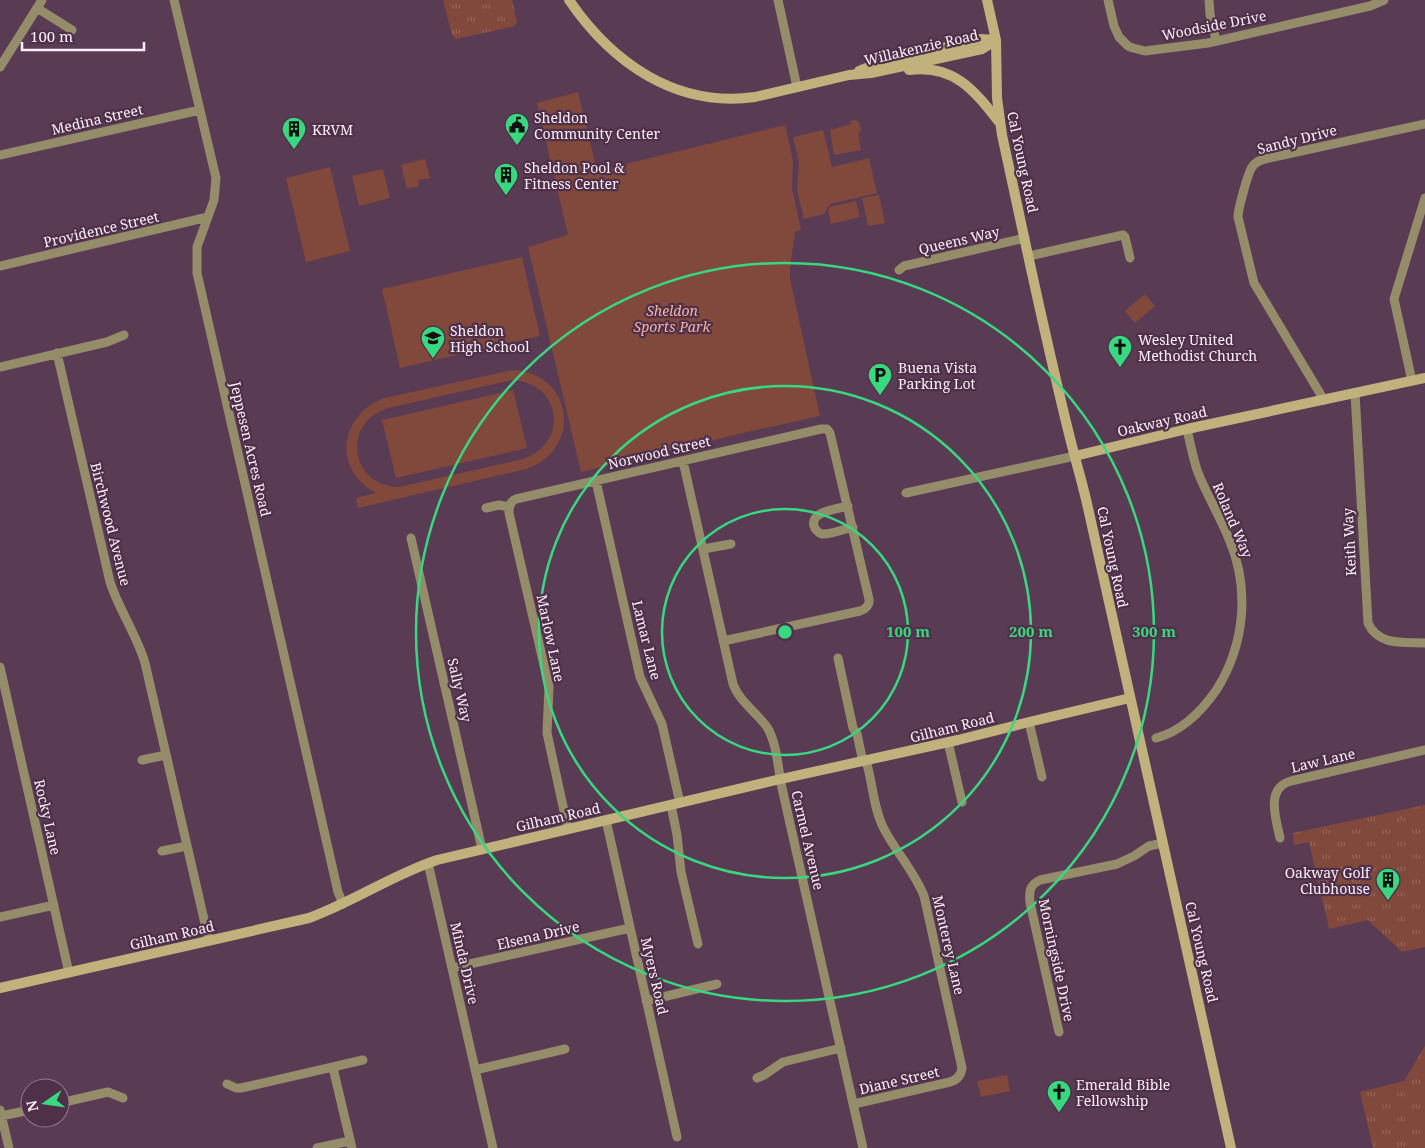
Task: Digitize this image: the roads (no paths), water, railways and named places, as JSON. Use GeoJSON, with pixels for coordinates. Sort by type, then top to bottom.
{"type":"FeatureCollection","features":[{"type":"Feature","properties":{"kind":"street","name":"Jeppesen Acres Road"},"geometry":{"type":"LineString","coordinates":[[174,0],[216,178],[215,196],[197,247],[197,273],[338,892],[343,904]]}},
{"type":"Feature","properties":{"kind":"street","name":"Willakenzie Road"},"geometry":{"type":"LineString","coordinates":[[569,0],[594,32],[620,56],[642,72],[675,89],[702,96],[732,99],[755,97],[849,75],[871,73],[982,49],[996,40]]}},
{"type":"Feature","properties":{"kind":"street"},"geometry":{"type":"LineString","coordinates":[[778,0],[798,87]]}},
{"type":"Feature","properties":{"kind":"street","name":"Cal Young Road"},"geometry":{"type":"LineString","coordinates":[[988,0],[996,40],[997,98],[1000,123],[1070,440],[1088,508],[1164,843],[1231,1148]]}},
{"type":"Feature","properties":{"kind":"street"},"geometry":{"type":"LineString","coordinates":[[1108,0],[1116,31],[1128,46],[1122,54]]}},
{"type":"Feature","properties":{"kind":"street"},"geometry":{"type":"LineString","coordinates":[[1209,0],[1209,9],[1216,41]]}},
{"type":"Feature","properties":{"kind":"street","name":"Woodside Drive"},"geometry":{"type":"LineString","coordinates":[[1128,46],[1138,50],[1151,51],[1216,41],[1370,6],[1384,0]]}},
{"type":"Feature","properties":{"kind":"street"},"geometry":{"type":"LineString","coordinates":[[0,67],[39,4],[72,30]]}},
{"type":"Feature","properties":{"kind":"street","name":"Willakenzie Road"},"geometry":{"type":"LineString","coordinates":[[849,75],[882,62],[980,39],[996,40]]}},
{"type":"Feature","properties":{"kind":"street"},"geometry":{"type":"LineString","coordinates":[[871,73],[884,74],[923,69],[949,74],[970,88],[1000,123]]}},
{"type":"Feature","properties":{"kind":"street","name":"Medina Street"},"geometry":{"type":"LineString","coordinates":[[0,155],[200,110]]}},
{"type":"Feature","properties":{"kind":"street","name":"Sandy Drive"},"geometry":{"type":"LineString","coordinates":[[1324,400],[1253,278],[1238,217],[1251,168],[1257,162],[1265,159],[1425,124]]}},
{"type":"Feature","properties":{"kind":"street"},"geometry":{"type":"LineString","coordinates":[[1412,381],[1394,299],[1425,198]]}},
{"type":"Feature","properties":{"kind":"street","name":"Providence Street"},"geometry":{"type":"LineString","coordinates":[[0,266],[208,217]]}},
{"type":"Feature","properties":{"kind":"street"},"geometry":{"type":"LineString","coordinates":[[1029,256],[1122,235],[1125,237],[1130,258]]}},
{"type":"Feature","properties":{"kind":"street","name":"Queens Way"},"geometry":{"type":"LineString","coordinates":[[899,270],[904,266],[1026,238]]}},
{"type":"Feature","properties":{"kind":"street"},"geometry":{"type":"LineString","coordinates":[[0,367],[107,342],[124,335]]}},
{"type":"Feature","properties":{"kind":"street","name":"Birchwood Avenue"},"geometry":{"type":"LineString","coordinates":[[58,353],[110,582],[117,602],[144,657],[209,941]]}},
{"type":"Feature","properties":{"kind":"street","name":"Oakway Road"},"geometry":{"type":"LineString","coordinates":[[906,493],[1425,378]]}},
{"type":"Feature","properties":{"kind":"street","name":"Keith Way"},"geometry":{"type":"LineString","coordinates":[[1355,393],[1368,623],[1376,635],[1384,640],[1425,643]]}},
{"type":"Feature","properties":{"kind":"street","name":"Norwood Street"},"geometry":{"type":"LineString","coordinates":[[509,510],[512,502],[516,499],[826,428],[830,433],[848,506]]}},
{"type":"Feature","properties":{"kind":"street","name":"Roland Way"},"geometry":{"type":"LineString","coordinates":[[1156,738],[1184,726],[1214,693],[1228,669],[1234,653],[1242,618],[1241,586],[1235,555],[1198,470],[1187,430]]}},
{"type":"Feature","properties":{"kind":"street","name":"Carmel Avenue"},"geometry":{"type":"LineString","coordinates":[[684,461],[734,687],[772,737],[863,1148]]}},
{"type":"Feature","properties":{"kind":"street","name":"Lamar Lane"},"geometry":{"type":"LineString","coordinates":[[596,481],[640,677],[662,724],[675,804],[681,872],[698,944]]}},
{"type":"Feature","properties":{"kind":"street"},"geometry":{"type":"LineString","coordinates":[[486,508],[499,505],[509,510]]}},
{"type":"Feature","properties":{"kind":"street"},"geometry":{"type":"LineString","coordinates":[[723,641],[860,611],[867,607],[869,599],[853,527],[848,506],[820,513],[815,518],[813,524],[816,531],[823,534],[853,527]]}},
{"type":"Feature","properties":{"kind":"street","name":"Marlow Lane"},"geometry":{"type":"LineString","coordinates":[[509,510],[548,684],[546,730],[568,829]]}},
{"type":"Feature","properties":{"kind":"street","name":"Sally Way"},"geometry":{"type":"LineString","coordinates":[[411,538],[482,849]]}},
{"type":"Feature","properties":{"kind":"street"},"geometry":{"type":"LineString","coordinates":[[703,549],[730,544]]}},
{"type":"Feature","properties":{"kind":"street"},"geometry":{"type":"LineString","coordinates":[[838,658],[854,728],[864,761]]}},
{"type":"Feature","properties":{"kind":"street","name":"Rocky Lane"},"geometry":{"type":"LineString","coordinates":[[0,667],[69,973]]}},
{"type":"Feature","properties":{"kind":"street","name":"Gilham Road"},"geometry":{"type":"LineString","coordinates":[[0,988],[309,918],[343,904],[415,868],[482,849],[948,742],[1130,698]]}},
{"type":"Feature","properties":{"kind":"street"},"geometry":{"type":"LineString","coordinates":[[1029,722],[1042,776]]}},
{"type":"Feature","properties":{"kind":"street"},"geometry":{"type":"LineString","coordinates":[[948,742],[962,802]]}},
{"type":"Feature","properties":{"kind":"street","name":"Law Lane"},"geometry":{"type":"LineString","coordinates":[[1280,838],[1274,800],[1283,784],[1425,750]]}},
{"type":"Feature","properties":{"kind":"street"},"geometry":{"type":"LineString","coordinates":[[142,760],[166,755]]}},
{"type":"Feature","properties":{"kind":"street","name":"Monterey Lane"},"geometry":{"type":"LineString","coordinates":[[864,761],[879,818],[888,836],[915,877],[924,896],[962,1068],[960,1075],[950,1082]]}},
{"type":"Feature","properties":{"kind":"street","name":"Myers Road"},"geometry":{"type":"LineString","coordinates":[[606,820],[677,1137]]}},
{"type":"Feature","properties":{"kind":"street","name":"Morningside Drive"},"geometry":{"type":"LineString","coordinates":[[1059,1032],[1030,903],[1031,887],[1040,880],[1117,864],[1149,846],[1164,843]]}},
{"type":"Feature","properties":{"kind":"street"},"geometry":{"type":"LineString","coordinates":[[162,852],[187,846]]}},
{"type":"Feature","properties":{"kind":"street","name":"Minda Drive"},"geometry":{"type":"LineString","coordinates":[[428,863],[493,1148]]}},
{"type":"Feature","properties":{"kind":"street"},"geometry":{"type":"LineString","coordinates":[[0,918],[54,905]]}},
{"type":"Feature","properties":{"kind":"street","name":"Elsena Drive"},"geometry":{"type":"LineString","coordinates":[[452,968],[630,928]]}},
{"type":"Feature","properties":{"kind":"street"},"geometry":{"type":"LineString","coordinates":[[646,1000],[717,984]]}},
{"type":"Feature","properties":{"kind":"street"},"geometry":{"type":"LineString","coordinates":[[757,1078],[784,1062],[841,1048]]}},
{"type":"Feature","properties":{"kind":"street"},"geometry":{"type":"LineString","coordinates":[[475,1070],[566,1049]]}},
{"type":"Feature","properties":{"kind":"street"},"geometry":{"type":"LineString","coordinates":[[227,1084],[241,1088],[363,1060]]}},
{"type":"Feature","properties":{"kind":"street"},"geometry":{"type":"LineString","coordinates":[[317,1148],[351,1144],[333,1068]]}},
{"type":"Feature","properties":{"kind":"street","name":"Diane Street"},"geometry":{"type":"LineString","coordinates":[[854,1104],[950,1082]]}},
{"type":"Feature","properties":{"kind":"street"},"geometry":{"type":"LineString","coordinates":[[70,1101],[108,1092],[122,1098]]}},
{"type":"Feature","properties":{"kind":"street"},"geometry":{"type":"LineString","coordinates":[[9,1148],[1,1113],[20,1111]]}},
{"type":"Feature","properties":{"kind":"place","name":"Sheldon Community Center"},"geometry":{"type":"Point","coordinates":[517,146]}},
{"type":"Feature","properties":{"kind":"place","name":"KRVM"},"geometry":{"type":"Point","coordinates":[294,150]}},
{"type":"Feature","properties":{"kind":"place","name":"Sheldon Pool & Fitness Center"},"geometry":{"type":"Point","coordinates":[506,196]}},
{"type":"Feature","properties":{"kind":"place","name":"Sheldon High School"},"geometry":{"type":"Point","coordinates":[433,359]}},
{"type":"Feature","properties":{"kind":"place","name":"Wesley United Methodist Church"},"geometry":{"type":"Point","coordinates":[1120,368]}},
{"type":"Feature","properties":{"kind":"place","name":"Buena Vista Parking Lot"},"geometry":{"type":"Point","coordinates":[880,396]}},
{"type":"Feature","properties":{"kind":"place","name":"Oakway Golf Clubhouse"},"geometry":{"type":"Point","coordinates":[1388,901]}},
{"type":"Feature","properties":{"kind":"place","name":"Emerald Bible Fellowship"},"geometry":{"type":"Point","coordinates":[1059,1113]}},
{"type":"Feature","properties":{"kind":"park label","name":"Sheldon Sports Park"},"geometry":{"type":"Point","coordinates":[672,318]}}]}
